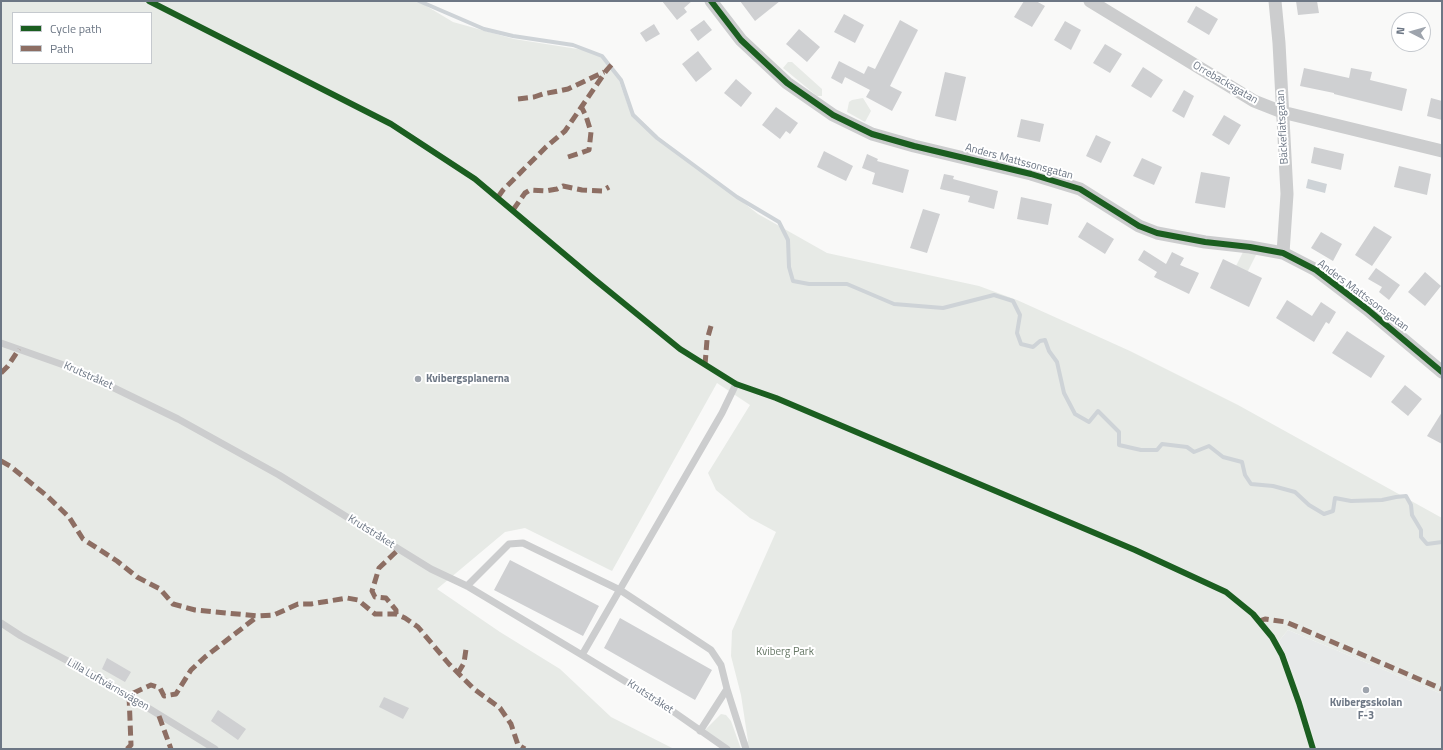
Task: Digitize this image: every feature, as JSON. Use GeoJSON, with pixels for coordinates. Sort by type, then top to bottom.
{"type":"FeatureCollection","features":[{"type":"Feature","properties":{"kind":"street","name":"Anders Mattssonsgatan"},"geometry":{"type":"LineString","coordinates":[[711,1],[741,40],[787,83],[833,115],[872,134],[1080,188],[1139,226],[1157,233],[1205,242],[1250,247],[1283,253],[1316,270],[1367,309],[1442,372]]}},
{"type":"Feature","properties":{"kind":"street","name":"Orrebacksgatan"},"geometry":{"type":"LineString","coordinates":[[1090,1],[1254,102],[1282,112],[1442,151]]}},
{"type":"Feature","properties":{"kind":"street","name":"Bäckeflatsgatan"},"geometry":{"type":"LineString","coordinates":[[1275,1],[1279,43],[1287,194],[1283,253]]}},
{"type":"Feature","properties":{"kind":"lane","name":"Krutstråket"},"geometry":{"type":"LineString","coordinates":[[1,343],[75,369],[178,419],[279,475],[431,569],[467,586],[661,703],[727,749]]}},
{"type":"Feature","properties":{"kind":"lane"},"geometry":{"type":"LineString","coordinates":[[582,655],[722,412],[736,384]]}},
{"type":"Feature","properties":{"kind":"lane"},"geometry":{"type":"LineString","coordinates":[[467,586],[509,544],[523,543],[620,590],[711,650],[721,666],[746,749]]}},
{"type":"Feature","properties":{"kind":"lane","name":"Lilla Luftvärnsvägen"},"geometry":{"type":"LineString","coordinates":[[1,623],[21,636],[96,676],[215,749]]}},
{"type":"Feature","properties":{"kind":"lane"},"geometry":{"type":"LineString","coordinates":[[700,731],[727,689]]}},
{"type":"Feature","properties":{"kind":"shaded area"},"geometry":{"type":"Polygon","coordinates":[[[1308,179],[1327,184],[1325,193],[1306,188],[1308,179]]]}},
{"type":"Feature","properties":{"kind":"shaded area","name":"Kvibergsskolan F-3"},"geometry":{"type":"Polygon","coordinates":[[[1288,630],[1442,694],[1442,749],[1317,749],[1295,677],[1279,641],[1288,630]]]}},
{"type":"Feature","properties":{"kind":"green space","name":"Kviberg Park"},"geometry":{"type":"Polygon","coordinates":[[[1,1],[418,1],[453,22],[514,39],[584,50],[600,56],[618,78],[629,108],[659,137],[758,214],[827,253],[979,286],[1017,300],[1130,351],[1238,405],[1442,518],[1442,694],[1288,630],[1279,641],[1295,677],[1317,749],[742,749],[748,741],[741,695],[731,656],[732,631],[776,532],[750,518],[716,490],[708,473],[750,405],[717,383],[612,571],[525,528],[505,532],[437,589],[500,632],[560,669],[611,717],[674,749],[1,749],[1,1]]]}},
{"type":"Feature","properties":{"kind":"green space"},"geometry":{"type":"Polygon","coordinates":[[[788,62],[792,62],[822,89],[822,96],[817,96],[783,68],[788,62]]]}},
{"type":"Feature","properties":{"kind":"green space"},"geometry":{"type":"Polygon","coordinates":[[[863,98],[871,111],[865,122],[847,112],[849,102],[863,98]]]}},
{"type":"Feature","properties":{"kind":"green space"},"geometry":{"type":"Polygon","coordinates":[[[1244,250],[1257,253],[1243,281],[1231,276],[1244,250]]]}},
{"type":"Feature","properties":{"kind":"green space"},"geometry":{"type":"Polygon","coordinates":[[[721,714],[726,715],[731,721],[741,749],[728,749],[705,730],[721,714]]]}},
{"type":"Feature","properties":{"kind":"building"},"geometry":{"type":"Polygon","coordinates":[[[662,1],[692,1],[684,8],[687,12],[677,20],[662,1]]]}},
{"type":"Feature","properties":{"kind":"building"},"geometry":{"type":"Polygon","coordinates":[[[740,1],[780,1],[755,21],[740,1]]]}},
{"type":"Feature","properties":{"kind":"building"},"geometry":{"type":"Polygon","coordinates":[[[1024,1],[1036,1],[1045,6],[1032,27],[1014,17],[1024,1]]]}},
{"type":"Feature","properties":{"kind":"building"},"geometry":{"type":"Polygon","coordinates":[[[1296,1],[1317,1],[1319,13],[1298,15],[1296,1]]]}},
{"type":"Feature","properties":{"kind":"building"},"geometry":{"type":"Polygon","coordinates":[[[1196,6],[1218,19],[1209,35],[1187,22],[1196,6]]]}},
{"type":"Feature","properties":{"kind":"building"},"geometry":{"type":"Polygon","coordinates":[[[844,14],[864,25],[855,43],[834,32],[844,14]]]}},
{"type":"Feature","properties":{"kind":"building"},"geometry":{"type":"Polygon","coordinates":[[[704,20],[712,30],[698,41],[690,30],[704,20]]]}},
{"type":"Feature","properties":{"kind":"building"},"geometry":{"type":"Polygon","coordinates":[[[900,20],[918,30],[890,86],[902,92],[892,111],[866,97],[870,90],[845,77],[842,84],[831,78],[839,61],[864,74],[868,66],[875,69],[900,20]]]}},
{"type":"Feature","properties":{"kind":"building"},"geometry":{"type":"Polygon","coordinates":[[[1065,21],[1081,30],[1071,50],[1054,40],[1065,21]]]}},
{"type":"Feature","properties":{"kind":"building"},"geometry":{"type":"Polygon","coordinates":[[[654,24],[660,34],[646,42],[640,33],[654,24]]]}},
{"type":"Feature","properties":{"kind":"building"},"geometry":{"type":"Polygon","coordinates":[[[799,29],[820,47],[807,62],[786,44],[799,29]]]}},
{"type":"Feature","properties":{"kind":"building"},"geometry":{"type":"Polygon","coordinates":[[[1105,44],[1122,54],[1110,73],[1093,63],[1105,44]]]}},
{"type":"Feature","properties":{"kind":"building"},"geometry":{"type":"Polygon","coordinates":[[[698,51],[712,69],[696,82],[682,64],[698,51]]]}},
{"type":"Feature","properties":{"kind":"building"},"geometry":{"type":"Polygon","coordinates":[[[1143,67],[1163,80],[1151,98],[1131,86],[1143,67]]]}},
{"type":"Feature","properties":{"kind":"building"},"geometry":{"type":"Polygon","coordinates":[[[1304,68],[1349,78],[1351,68],[1372,72],[1370,80],[1407,89],[1402,111],[1334,93],[1300,86],[1304,68]]]}},
{"type":"Feature","properties":{"kind":"building"},"geometry":{"type":"Polygon","coordinates":[[[945,72],[966,77],[956,121],[935,116],[945,72]]]}},
{"type":"Feature","properties":{"kind":"building"},"geometry":{"type":"Polygon","coordinates":[[[736,79],[752,93],[741,107],[724,93],[736,79]]]}},
{"type":"Feature","properties":{"kind":"building"},"geometry":{"type":"Polygon","coordinates":[[[1184,90],[1194,96],[1184,118],[1172,111],[1184,90]]]}},
{"type":"Feature","properties":{"kind":"building"},"geometry":{"type":"Polygon","coordinates":[[[1431,98],[1442,101],[1442,120],[1427,116],[1431,98]]]}},
{"type":"Feature","properties":{"kind":"building"},"geometry":{"type":"Polygon","coordinates":[[[776,107],[798,123],[790,134],[786,131],[780,139],[762,125],[776,107]]]}},
{"type":"Feature","properties":{"kind":"building"},"geometry":{"type":"Polygon","coordinates":[[[1224,115],[1241,125],[1229,145],[1212,135],[1224,115]]]}},
{"type":"Feature","properties":{"kind":"building"},"geometry":{"type":"Polygon","coordinates":[[[1021,119],[1044,124],[1040,142],[1017,137],[1021,119]]]}},
{"type":"Feature","properties":{"kind":"building"},"geometry":{"type":"Polygon","coordinates":[[[1096,135],[1111,142],[1101,163],[1086,156],[1096,135]]]}},
{"type":"Feature","properties":{"kind":"building"},"geometry":{"type":"Polygon","coordinates":[[[1314,147],[1344,154],[1341,170],[1311,163],[1314,147]]]}},
{"type":"Feature","properties":{"kind":"building"},"geometry":{"type":"Polygon","coordinates":[[[824,151],[853,166],[846,181],[817,167],[824,151]]]}},
{"type":"Feature","properties":{"kind":"building"},"geometry":{"type":"Polygon","coordinates":[[[867,154],[878,159],[877,161],[909,170],[903,193],[872,184],[875,173],[862,168],[867,154]]]}},
{"type":"Feature","properties":{"kind":"building"},"geometry":{"type":"Polygon","coordinates":[[[1142,158],[1162,167],[1154,185],[1133,176],[1142,158]]]}},
{"type":"Feature","properties":{"kind":"building"},"geometry":{"type":"Polygon","coordinates":[[[1399,166],[1431,174],[1427,195],[1394,187],[1399,166]]]}},
{"type":"Feature","properties":{"kind":"building"},"geometry":{"type":"Polygon","coordinates":[[[1201,172],[1230,177],[1225,208],[1195,203],[1201,172]]]}},
{"type":"Feature","properties":{"kind":"building"},"geometry":{"type":"Polygon","coordinates":[[[944,174],[954,176],[953,179],[998,191],[994,209],[968,202],[970,196],[940,189],[944,174]]]}},
{"type":"Feature","properties":{"kind":"building"},"geometry":{"type":"Polygon","coordinates":[[[1021,197],[1052,204],[1048,225],[1017,219],[1021,197]]]}},
{"type":"Feature","properties":{"kind":"building"},"geometry":{"type":"Polygon","coordinates":[[[923,209],[940,214],[927,253],[910,248],[923,209]]]}},
{"type":"Feature","properties":{"kind":"building"},"geometry":{"type":"Polygon","coordinates":[[[1087,222],[1114,239],[1105,254],[1078,237],[1087,222]]]}},
{"type":"Feature","properties":{"kind":"building"},"geometry":{"type":"Polygon","coordinates":[[[1374,226],[1392,237],[1372,266],[1355,255],[1374,226]]]}},
{"type":"Feature","properties":{"kind":"building"},"geometry":{"type":"Polygon","coordinates":[[[1321,232],[1342,244],[1333,261],[1311,248],[1321,232]]]}},
{"type":"Feature","properties":{"kind":"building"},"geometry":{"type":"Polygon","coordinates":[[[1144,250],[1166,264],[1172,252],[1184,258],[1180,265],[1199,273],[1189,294],[1154,277],[1157,272],[1138,260],[1144,250]]]}},
{"type":"Feature","properties":{"kind":"building"},"geometry":{"type":"Polygon","coordinates":[[[1223,259],[1262,278],[1249,307],[1210,288],[1223,259]]]}},
{"type":"Feature","properties":{"kind":"building"},"geometry":{"type":"Polygon","coordinates":[[[1376,268],[1400,285],[1389,300],[1379,292],[1382,287],[1368,279],[1376,268]]]}},
{"type":"Feature","properties":{"kind":"building"},"geometry":{"type":"Polygon","coordinates":[[[1425,272],[1441,286],[1425,306],[1408,292],[1425,272]]]}},
{"type":"Feature","properties":{"kind":"building"},"geometry":{"type":"Polygon","coordinates":[[[1287,300],[1312,316],[1321,302],[1336,312],[1329,324],[1326,322],[1314,342],[1276,318],[1287,300]]]}},
{"type":"Feature","properties":{"kind":"building"},"geometry":{"type":"Polygon","coordinates":[[[1347,331],[1385,356],[1371,378],[1332,353],[1347,331]]]}},
{"type":"Feature","properties":{"kind":"building"},"geometry":{"type":"Polygon","coordinates":[[[1405,385],[1422,399],[1408,416],[1391,402],[1405,385]]]}},
{"type":"Feature","properties":{"kind":"building"},"geometry":{"type":"Polygon","coordinates":[[[1442,412],[1442,444],[1427,436],[1442,412]]]}},
{"type":"Feature","properties":{"kind":"building"},"geometry":{"type":"Polygon","coordinates":[[[510,560],[599,606],[583,636],[494,590],[510,560]]]}},
{"type":"Feature","properties":{"kind":"building"},"geometry":{"type":"Polygon","coordinates":[[[620,618],[712,670],[695,700],[604,648],[620,618]]]}},
{"type":"Feature","properties":{"kind":"building"},"geometry":{"type":"Polygon","coordinates":[[[107,658],[131,672],[125,682],[102,669],[107,658]]]}},
{"type":"Feature","properties":{"kind":"building"},"geometry":{"type":"Polygon","coordinates":[[[384,697],[409,708],[403,719],[379,707],[384,697]]]}},
{"type":"Feature","properties":{"kind":"building"},"geometry":{"type":"Polygon","coordinates":[[[218,710],[246,729],[238,740],[211,721],[218,710]]]}},
{"type":"Feature","properties":{"kind":"waterway"},"geometry":{"type":"LineString","coordinates":[[419,1],[484,29],[513,36],[573,45],[602,56],[621,80],[633,115],[657,138],[737,197],[779,222],[788,240],[789,267],[793,281],[809,284],[847,284],[894,304],[943,308],[994,295],[1013,301],[1020,315],[1017,333],[1021,344],[1033,347],[1040,341],[1045,340],[1049,351],[1057,362],[1064,393],[1075,414],[1089,422],[1098,411],[1119,432],[1119,445],[1141,450],[1157,450],[1162,444],[1187,447],[1194,452],[1209,446],[1223,457],[1242,462],[1245,475],[1251,484],[1273,486],[1295,492],[1309,505],[1324,514],[1333,511],[1335,498],[1351,501],[1382,500],[1406,496],[1411,505],[1412,515],[1421,530],[1421,537],[1427,544],[1442,542]]}},
{"type":"Feature","properties":{"kind":"marked path"},"geometry":{"type":"LineString","coordinates":[[498,197],[503,190],[546,147],[565,131],[606,71],[614,62]]}},
{"type":"Feature","properties":{"kind":"marked path"},"geometry":{"type":"LineString","coordinates":[[518,99],[568,89],[604,72]]}},
{"type":"Feature","properties":{"kind":"marked path"},"geometry":{"type":"LineString","coordinates":[[568,157],[589,150],[591,132],[581,106]]}},
{"type":"Feature","properties":{"kind":"marked path"},"geometry":{"type":"LineString","coordinates":[[513,210],[525,193],[530,190],[546,191],[563,186],[582,190],[602,191],[609,187]]}},
{"type":"Feature","properties":{"kind":"marked path"},"geometry":{"type":"LineString","coordinates":[[705,365],[707,340],[711,326]]}},
{"type":"Feature","properties":{"kind":"marked path"},"geometry":{"type":"LineString","coordinates":[[1,373],[8,366],[19,349]]}},
{"type":"Feature","properties":{"kind":"marked path"},"geometry":{"type":"LineString","coordinates":[[1,461],[10,466],[47,496],[69,517],[83,539],[117,561],[137,577],[160,589],[173,604],[195,610],[258,616],[274,615],[298,604],[311,604],[347,598],[358,600],[375,614],[396,614],[405,618],[418,627],[449,664],[474,689],[500,708],[511,724],[518,745],[525,749]]}},
{"type":"Feature","properties":{"kind":"marked path"},"geometry":{"type":"LineString","coordinates":[[396,614],[396,610],[386,598],[375,597],[372,591],[379,568],[399,549]]}},
{"type":"Feature","properties":{"kind":"marked path"},"geometry":{"type":"LineString","coordinates":[[127,749],[131,745],[129,695],[151,685],[160,688],[164,696],[176,694],[191,670],[205,657],[258,616]]}},
{"type":"Feature","properties":{"kind":"marked path"},"geometry":{"type":"LineString","coordinates":[[1259,621],[1265,619],[1286,622],[1442,689]]}},
{"type":"Feature","properties":{"kind":"marked path"},"geometry":{"type":"LineString","coordinates":[[458,673],[464,663],[466,649]]}},
{"type":"Feature","properties":{"kind":"marked path"},"geometry":{"type":"LineString","coordinates":[[159,716],[171,749]]}},
{"type":"Feature","properties":{"kind":"cycle path"},"geometry":{"type":"LineString","coordinates":[[149,1],[391,124],[475,179],[680,349],[736,384],[776,398],[1135,550],[1226,592],[1253,614],[1272,637],[1282,655],[1313,749]]}},
{"type":"Feature","properties":{"kind":"cycle path"},"geometry":{"type":"LineString","coordinates":[[711,1],[741,40],[787,83],[833,115],[872,134],[914,146],[1031,174],[1080,189],[1139,226],[1157,233],[1205,242],[1250,247],[1283,253],[1316,270],[1367,309],[1442,372]]}},
{"type":"Feature","properties":{"kind":"place","name":"Kvibergsplanerna"},"geometry":{"type":"Point","coordinates":[418,379]}},
{"type":"Feature","properties":{"kind":"place","name":"Kvibergsskolan F-3"},"geometry":{"type":"Point","coordinates":[1366,690]}}]}
